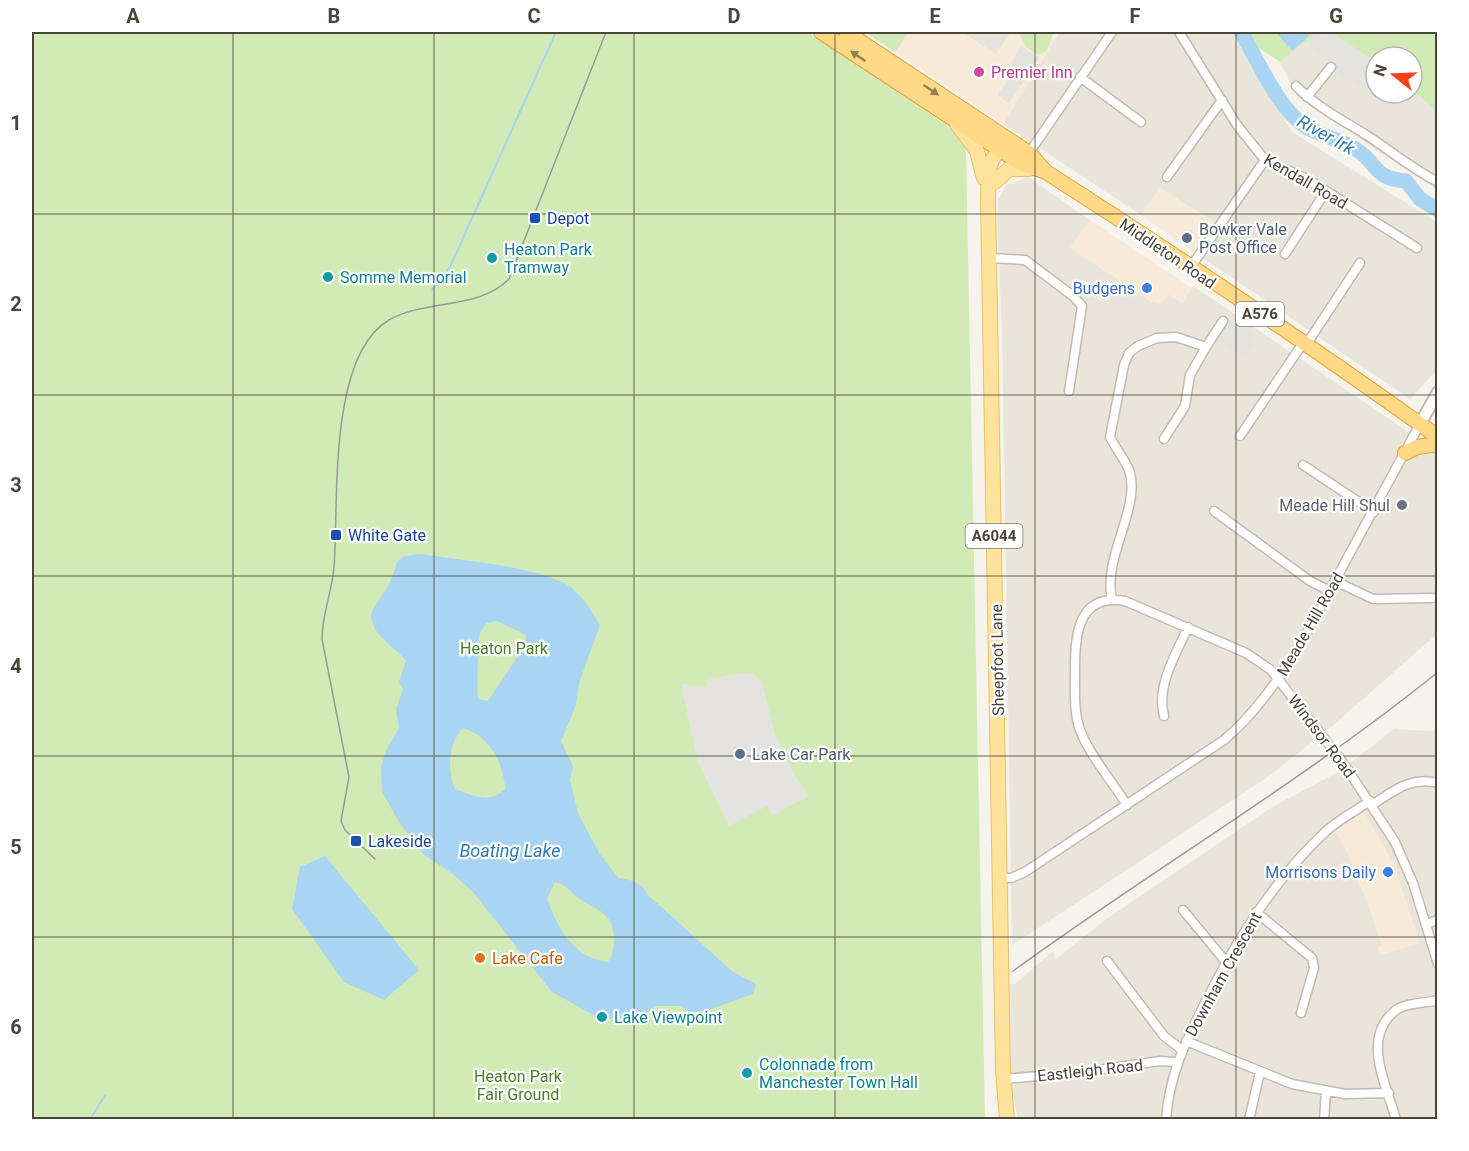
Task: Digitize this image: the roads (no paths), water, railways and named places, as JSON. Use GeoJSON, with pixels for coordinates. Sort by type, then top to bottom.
{"type":"FeatureCollection","features":[{"type":"Feature","properties":{"kind":"highway","name":"Middleton Road"},"geometry":{"type":"LineString","coordinates":[[821,32],[1000,151],[1029,168],[1046,172]]}},
{"type":"Feature","properties":{"kind":"highway","name":"Middleton Road"},"geometry":{"type":"LineString","coordinates":[[846,32],[972,118],[1024,149],[1046,172],[1304,344],[1437,437]]}},
{"type":"Feature","properties":{"kind":"highway"},"geometry":{"type":"LineString","coordinates":[[891,62],[894,81]]}},
{"type":"Feature","properties":{"kind":"highway","name":"A576"},"geometry":{"type":"LineString","coordinates":[[972,118],[980,128],[997,141],[1000,151]]}},
{"type":"Feature","properties":{"kind":"highway"},"geometry":{"type":"LineString","coordinates":[[1000,151],[1024,149]]}},
{"type":"Feature","properties":{"kind":"highway"},"geometry":{"type":"LineString","coordinates":[[1405,453],[1417,447],[1437,444]]}},
{"type":"Feature","properties":{"kind":"main road","name":"Sheepfoot Lane"},"geometry":{"type":"LineString","coordinates":[[956,122],[981,159],[988,200]]}},
{"type":"Feature","properties":{"kind":"main road","name":"Sheepfoot Lane"},"geometry":{"type":"LineString","coordinates":[[988,200],[995,182],[1000,151]]}},
{"type":"Feature","properties":{"kind":"main road","name":"Sheepfoot Lane"},"geometry":{"type":"LineString","coordinates":[[1000,151],[994,155],[990,164],[988,200],[1003,1079],[1007,1119]]}},
{"type":"Feature","properties":{"kind":"main road"},"geometry":{"type":"LineString","coordinates":[[995,182],[1009,169],[1029,168]]}},
{"type":"Feature","properties":{"kind":"street"},"geometry":{"type":"LineString","coordinates":[[1024,149],[1112,32]]}},
{"type":"Feature","properties":{"kind":"street","name":"Kendall Road"},"geometry":{"type":"LineString","coordinates":[[1179,32],[1249,142],[1265,159],[1307,179],[1417,248]]}},
{"type":"Feature","properties":{"kind":"street"},"geometry":{"type":"LineString","coordinates":[[1307,97],[1331,67]]}},
{"type":"Feature","properties":{"kind":"street"},"geometry":{"type":"LineString","coordinates":[[1080,77],[1141,122]]}},
{"type":"Feature","properties":{"kind":"street"},"geometry":{"type":"LineString","coordinates":[[1296,87],[1307,97],[1412,169],[1437,182]]}},
{"type":"Feature","properties":{"kind":"street"},"geometry":{"type":"LineString","coordinates":[[1167,177],[1222,100]]}},
{"type":"Feature","properties":{"kind":"street"},"geometry":{"type":"LineString","coordinates":[[1190,268],[1265,159]]}},
{"type":"Feature","properties":{"kind":"street"},"geometry":{"type":"LineString","coordinates":[[1285,254],[1326,191]]}},
{"type":"Feature","properties":{"kind":"street"},"geometry":{"type":"LineString","coordinates":[[989,258],[1025,260],[1082,306],[1069,391]]}},
{"type":"Feature","properties":{"kind":"street"},"geometry":{"type":"LineString","coordinates":[[1240,436],[1360,264]]}},
{"type":"Feature","properties":{"kind":"street"},"geometry":{"type":"LineString","coordinates":[[1164,439],[1185,406],[1190,375],[1224,321]]}},
{"type":"Feature","properties":{"kind":"street"},"geometry":{"type":"LineString","coordinates":[[1127,805],[1081,732],[1075,713],[1075,643],[1078,627],[1088,610],[1112,599],[1109,577],[1130,500],[1129,471],[1110,437],[1125,365],[1130,353],[1138,346],[1157,338],[1183,339],[1206,347]]}},
{"type":"Feature","properties":{"kind":"street"},"geometry":{"type":"LineString","coordinates":[[1420,424],[1437,392]]}},
{"type":"Feature","properties":{"kind":"street","name":"Meade Hill Road"},"geometry":{"type":"LineString","coordinates":[[1001,878],[1011,878],[1025,872],[1224,740],[1240,726],[1277,680],[1330,591],[1420,424]]}},
{"type":"Feature","properties":{"kind":"street"},"geometry":{"type":"LineString","coordinates":[[1303,465],[1374,512]]}},
{"type":"Feature","properties":{"kind":"street"},"geometry":{"type":"LineString","coordinates":[[1214,511],[1311,581],[1330,591]]}},
{"type":"Feature","properties":{"kind":"street"},"geometry":{"type":"LineString","coordinates":[[1335,581],[1373,599],[1432,598]]}},
{"type":"Feature","properties":{"kind":"street","name":"Windsor Road"},"geometry":{"type":"LineString","coordinates":[[1112,599],[1125,601],[1188,627],[1259,660],[1271,670],[1371,802],[1395,842],[1413,883],[1437,964]]}},
{"type":"Feature","properties":{"kind":"street"},"geometry":{"type":"LineString","coordinates":[[1164,716],[1161,708],[1164,686],[1188,627]]}},
{"type":"Feature","properties":{"kind":"street","name":"Downham Crescent"},"geometry":{"type":"LineString","coordinates":[[1166,1119],[1171,1080],[1186,1041],[1226,962],[1256,912],[1296,862],[1327,830],[1371,802],[1413,781],[1426,780],[1437,783]]}},
{"type":"Feature","properties":{"kind":"street"},"geometry":{"type":"LineString","coordinates":[[1183,910],[1226,962]]}},
{"type":"Feature","properties":{"kind":"street"},"geometry":{"type":"LineString","coordinates":[[1256,912],[1312,958],[1314,968],[1301,1013]]}},
{"type":"Feature","properties":{"kind":"street"},"geometry":{"type":"LineString","coordinates":[[1426,924],[1437,920]]}},
{"type":"Feature","properties":{"kind":"street"},"geometry":{"type":"LineString","coordinates":[[1107,961],[1164,1036],[1182,1050]]}},
{"type":"Feature","properties":{"kind":"street"},"geometry":{"type":"LineString","coordinates":[[1396,1119],[1377,1057],[1379,1030],[1397,1009],[1437,1000]]}},
{"type":"Feature","properties":{"kind":"street"},"geometry":{"type":"LineString","coordinates":[[1186,1041],[1260,1072],[1326,1091],[1346,1094],[1389,1093]]}},
{"type":"Feature","properties":{"kind":"street","name":"Eastleigh Road"},"geometry":{"type":"LineString","coordinates":[[1003,1079],[1085,1072],[1160,1061],[1176,1062]]}},
{"type":"Feature","properties":{"kind":"street"},"geometry":{"type":"LineString","coordinates":[[1249,1119],[1260,1072]]}},
{"type":"Feature","properties":{"kind":"street"},"geometry":{"type":"LineString","coordinates":[[1324,1119],[1326,1091]]}},
{"type":"Feature","properties":{"kind":"water"},"geometry":{"type":"Polygon","coordinates":[[[1276,32],[1305,32],[1309,36],[1292,51],[1276,32]]]}},
{"type":"Feature","properties":{"kind":"water","name":"Boating Lake"},"geometry":{"type":"Polygon","coordinates":[[[422,554],[494,564],[532,572],[570,586],[585,602],[600,625],[579,683],[576,705],[561,741],[573,766],[570,780],[578,813],[599,853],[618,878],[640,885],[648,895],[733,972],[756,984],[753,994],[705,1011],[690,1012],[680,1006],[655,1006],[645,1015],[611,1019],[595,1016],[552,992],[473,892],[453,874],[423,854],[397,819],[382,791],[381,767],[386,751],[399,728],[396,709],[403,689],[399,682],[406,661],[375,629],[371,614],[389,584],[400,559],[422,554]],[[497,621],[487,623],[479,636],[478,699],[488,701],[525,646],[526,635],[497,621]],[[463,728],[458,734],[450,757],[452,782],[455,789],[482,797],[499,794],[505,789],[504,779],[493,751],[472,732],[463,728]],[[555,882],[547,899],[556,921],[568,940],[585,955],[608,962],[613,950],[614,937],[608,918],[559,883],[555,882]]]}},
{"type":"Feature","properties":{"kind":"water"},"geometry":{"type":"Polygon","coordinates":[[[325,856],[419,970],[384,1000],[344,982],[292,909],[300,867],[325,856]]]}},
{"type":"Feature","properties":{"kind":"waterway"},"geometry":{"type":"LineString","coordinates":[[432,290],[450,267],[556,32]]}},
{"type":"Feature","properties":{"kind":"waterway","name":"River Irk"},"geometry":{"type":"LineString","coordinates":[[1241,32],[1269,83],[1286,109],[1296,119],[1306,127],[1357,150],[1381,174],[1406,181],[1420,199],[1438,210]]}},
{"type":"Feature","properties":{"kind":"waterway"},"geometry":{"type":"LineString","coordinates":[[90,1120],[105,1095]]}},
{"type":"Feature","properties":{"kind":"tram line"},"geometry":{"type":"LineString","coordinates":[[375,859],[345,830],[341,821],[349,777],[322,639],[334,567],[340,434],[355,365],[369,338],[389,320],[403,313],[483,296],[497,289],[509,279],[606,32]]}},
{"type":"Feature","properties":{"kind":"tram line"},"geometry":{"type":"LineString","coordinates":[[1013,971],[1281,788],[1387,712],[1438,672]]}},
{"type":"Feature","properties":{"kind":"place","name":"Premier Inn"},"geometry":{"type":"Point","coordinates":[979,72]}},
{"type":"Feature","properties":{"kind":"place","name":"Depot"},"geometry":{"type":"Point","coordinates":[535,218]}},
{"type":"Feature","properties":{"kind":"place","name":"Bowker Vale Post Office"},"geometry":{"type":"Point","coordinates":[1187,238]}},
{"type":"Feature","properties":{"kind":"place","name":"Heaton Park Tramway"},"geometry":{"type":"Point","coordinates":[492,258]}},
{"type":"Feature","properties":{"kind":"place","name":"Somme Memorial"},"geometry":{"type":"Point","coordinates":[328,277]}},
{"type":"Feature","properties":{"kind":"place","name":"Budgens"},"geometry":{"type":"Point","coordinates":[1147,288]}},
{"type":"Feature","properties":{"kind":"place","name":"Meade Hill Shul"},"geometry":{"type":"Point","coordinates":[1402,505]}},
{"type":"Feature","properties":{"kind":"place","name":"White Gate"},"geometry":{"type":"Point","coordinates":[336,535]}},
{"type":"Feature","properties":{"kind":"place","name":"Lake Car Park"},"geometry":{"type":"Point","coordinates":[740,754]}},
{"type":"Feature","properties":{"kind":"place","name":"Lakeside"},"geometry":{"type":"Point","coordinates":[356,841]}},
{"type":"Feature","properties":{"kind":"place","name":"Morrisons Daily"},"geometry":{"type":"Point","coordinates":[1388,872]}},
{"type":"Feature","properties":{"kind":"place","name":"Lake Cafe"},"geometry":{"type":"Point","coordinates":[480,958]}},
{"type":"Feature","properties":{"kind":"place","name":"Lake Viewpoint"},"geometry":{"type":"Point","coordinates":[602,1017]}},
{"type":"Feature","properties":{"kind":"place","name":"Colonnade from Manchester Town Hall"},"geometry":{"type":"Point","coordinates":[747,1073]}},
{"type":"Feature","properties":{"kind":"park label","name":"Heaton Park"},"geometry":{"type":"Point","coordinates":[504,648]}},
{"type":"Feature","properties":{"kind":"park label","name":"Heaton Park Fair Ground"},"geometry":{"type":"Point","coordinates":[518,1085]}}]}
